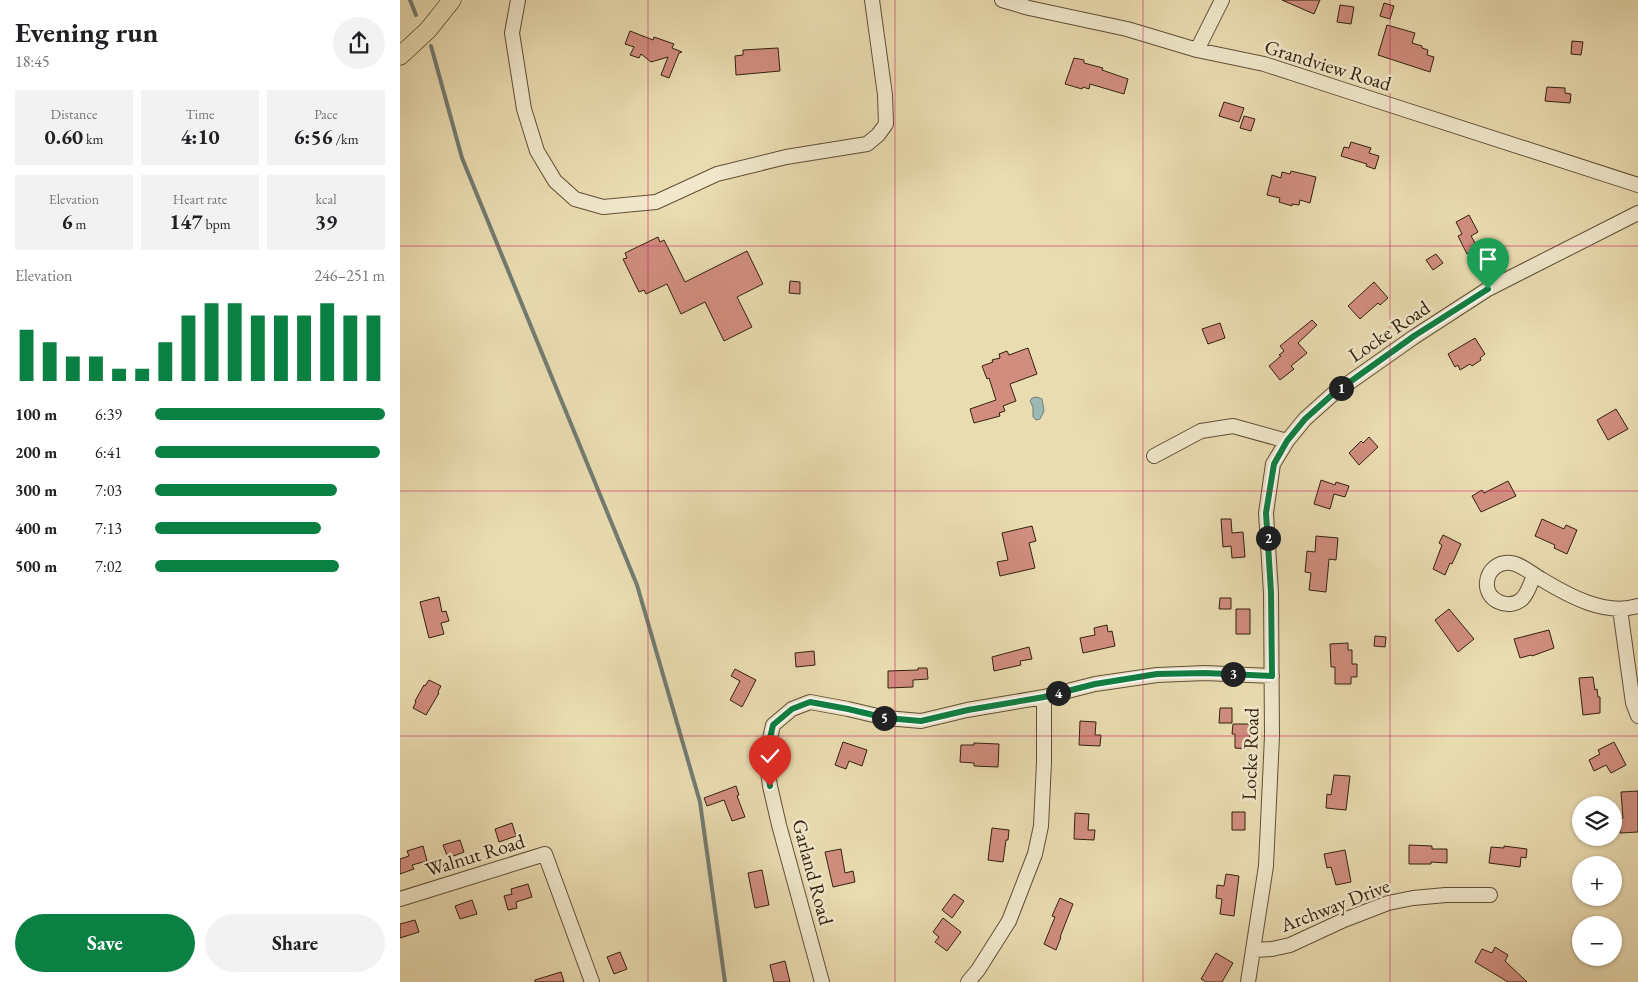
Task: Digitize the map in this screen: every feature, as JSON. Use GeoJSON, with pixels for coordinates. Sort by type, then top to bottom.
{"type":"FeatureCollection","features":[{"type":"Feature","properties":{"kind":"main road"},"geometry":{"type":"LineString","coordinates":[[400,56],[428,30],[452,0]]}},
{"type":"Feature","properties":{"kind":"street"},"geometry":{"type":"LineString","coordinates":[[518,0],[512,33],[524,109],[537,151],[555,181],[575,199],[603,207],[656,202],[717,174],[786,157],[867,144],[878,135],[886,124],[885,95],[872,0]]}},
{"type":"Feature","properties":{"kind":"street","name":"Grandview Road"},"geometry":{"type":"LineString","coordinates":[[1002,0],[1127,29],[1197,50],[1264,64],[1295,73],[1638,185]]}},
{"type":"Feature","properties":{"kind":"street"},"geometry":{"type":"LineString","coordinates":[[1197,50],[1222,0]]}},
{"type":"Feature","properties":{"kind":"street","name":"Locke Road"},"geometry":{"type":"LineString","coordinates":[[1248,982],[1266,866],[1272,736],[1272,676],[1271,592],[1266,513],[1274,464],[1287,441],[1305,419],[1333,394],[1414,336],[1488,289],[1638,213]]}},
{"type":"Feature","properties":{"kind":"street"},"geometry":{"type":"LineString","coordinates":[[1154,456],[1201,431],[1233,426],[1287,441]]}},
{"type":"Feature","properties":{"kind":"street"},"geometry":{"type":"LineString","coordinates":[[1534,575],[1587,602],[1612,609],[1638,606]]}},
{"type":"Feature","properties":{"kind":"street"},"geometry":{"type":"LineString","coordinates":[[1620,609],[1634,703],[1638,716]]}},
{"type":"Feature","properties":{"kind":"street","name":"Garland Road"},"geometry":{"type":"LineString","coordinates":[[822,982],[770,786],[766,756],[773,725],[792,709],[810,702],[886,718],[921,721],[968,710],[1044,697],[1095,684],[1157,674],[1205,673],[1272,676]]}},
{"type":"Feature","properties":{"kind":"street"},"geometry":{"type":"LineString","coordinates":[[968,982],[978,970],[1008,921],[1035,854],[1041,826],[1044,762],[1044,697]]}},
{"type":"Feature","properties":{"kind":"street","name":"Walnut Road"},"geometry":{"type":"LineString","coordinates":[[400,899],[545,854],[592,982]]}},
{"type":"Feature","properties":{"kind":"street","name":"Archway Drive"},"geometry":{"type":"LineString","coordinates":[[1254,950],[1290,945],[1344,920],[1388,903],[1413,898],[1446,895],[1490,895]]}},
{"type":"Feature","properties":{"kind":"water"},"geometry":{"type":"Polygon","coordinates":[[[1032,398],[1042,399],[1044,411],[1040,419],[1036,420],[1033,417],[1033,407],[1030,401],[1032,398]]]}},
{"type":"Feature","properties":{"kind":"building"},"geometry":{"type":"Polygon","coordinates":[[[1282,0],[1320,0],[1314,14],[1282,0]]]}},
{"type":"Feature","properties":{"kind":"building"},"geometry":{"type":"Polygon","coordinates":[[[1384,3],[1394,6],[1390,19],[1380,16],[1384,3]]]}},
{"type":"Feature","properties":{"kind":"building"},"geometry":{"type":"Polygon","coordinates":[[[1340,5],[1354,7],[1351,24],[1337,22],[1340,5]]]}},
{"type":"Feature","properties":{"kind":"building"},"geometry":{"type":"Polygon","coordinates":[[[1387,25],[1415,33],[1412,43],[1422,46],[1422,48],[1428,50],[1427,55],[1434,57],[1430,72],[1378,55],[1387,25]]]}},
{"type":"Feature","properties":{"kind":"building"},"geometry":{"type":"Polygon","coordinates":[[[630,31],[653,40],[654,37],[674,44],[672,48],[682,52],[679,53],[669,78],[661,75],[668,57],[651,62],[641,54],[639,58],[630,55],[634,47],[625,44],[630,31]]]}},
{"type":"Feature","properties":{"kind":"building"},"geometry":{"type":"Polygon","coordinates":[[[1572,41],[1583,42],[1581,55],[1571,54],[1572,41]]]}},
{"type":"Feature","properties":{"kind":"building"},"geometry":{"type":"Polygon","coordinates":[[[778,48],[780,71],[736,75],[735,56],[743,55],[743,50],[778,48]]]}},
{"type":"Feature","properties":{"kind":"building"},"geometry":{"type":"Polygon","coordinates":[[[1074,58],[1084,60],[1084,63],[1103,68],[1102,70],[1128,79],[1124,94],[1090,84],[1089,89],[1083,87],[1082,89],[1065,84],[1074,58]]]}},
{"type":"Feature","properties":{"kind":"building"},"geometry":{"type":"Polygon","coordinates":[[[1547,87],[1565,88],[1565,93],[1571,94],[1570,103],[1545,101],[1547,87]]]}},
{"type":"Feature","properties":{"kind":"building"},"geometry":{"type":"Polygon","coordinates":[[[1224,102],[1244,108],[1239,122],[1219,116],[1224,102]]]}},
{"type":"Feature","properties":{"kind":"building"},"geometry":{"type":"Polygon","coordinates":[[[1244,116],[1255,119],[1251,131],[1240,128],[1244,116]]]}},
{"type":"Feature","properties":{"kind":"building"},"geometry":{"type":"Polygon","coordinates":[[[1351,142],[1371,148],[1369,153],[1379,156],[1375,169],[1366,166],[1367,164],[1341,156],[1344,147],[1349,148],[1351,142]]]}},
{"type":"Feature","properties":{"kind":"building"},"geometry":{"type":"Polygon","coordinates":[[[1291,171],[1316,177],[1310,203],[1300,200],[1299,205],[1292,204],[1292,206],[1279,202],[1280,198],[1267,195],[1272,175],[1281,178],[1282,172],[1290,174],[1291,171]]]}},
{"type":"Feature","properties":{"kind":"building"},"geometry":{"type":"Polygon","coordinates":[[[1469,215],[1478,232],[1471,236],[1478,248],[1467,254],[1458,236],[1462,234],[1456,222],[1469,215]]]}},
{"type":"Feature","properties":{"kind":"building"},"geometry":{"type":"Polygon","coordinates":[[[658,237],[660,242],[664,240],[685,282],[747,251],[763,284],[737,297],[752,327],[724,341],[705,302],[681,314],[667,284],[646,294],[644,290],[639,292],[623,259],[627,258],[625,253],[658,237]]]}},
{"type":"Feature","properties":{"kind":"building"},"geometry":{"type":"Polygon","coordinates":[[[1436,254],[1443,263],[1433,270],[1426,260],[1436,254]]]}},
{"type":"Feature","properties":{"kind":"building"},"geometry":{"type":"Polygon","coordinates":[[[790,281],[800,282],[800,294],[789,293],[790,281]]]}},
{"type":"Feature","properties":{"kind":"building"},"geometry":{"type":"Polygon","coordinates":[[[1374,282],[1388,298],[1380,305],[1378,303],[1360,319],[1348,306],[1374,282]]]}},
{"type":"Feature","properties":{"kind":"building"},"geometry":{"type":"Polygon","coordinates":[[[1312,320],[1317,325],[1298,343],[1307,353],[1291,366],[1294,369],[1280,380],[1269,366],[1284,351],[1280,346],[1312,320]]]}},
{"type":"Feature","properties":{"kind":"building"},"geometry":{"type":"Polygon","coordinates":[[[1220,323],[1225,338],[1208,344],[1202,329],[1220,323]]]}},
{"type":"Feature","properties":{"kind":"building"},"geometry":{"type":"Polygon","coordinates":[[[1475,338],[1485,354],[1480,358],[1481,360],[1472,366],[1470,364],[1460,370],[1458,365],[1455,367],[1448,354],[1475,338]]]}},
{"type":"Feature","properties":{"kind":"building"},"geometry":{"type":"Polygon","coordinates":[[[1028,348],[1037,374],[1010,384],[1016,401],[1003,406],[1005,411],[999,413],[1000,416],[974,423],[970,409],[996,400],[989,378],[987,379],[982,366],[1000,358],[999,354],[1007,351],[1009,355],[1028,348]]]}},
{"type":"Feature","properties":{"kind":"building"},"geometry":{"type":"Polygon","coordinates":[[[1616,409],[1628,429],[1608,440],[1597,420],[1616,409]]]}},
{"type":"Feature","properties":{"kind":"building"},"geometry":{"type":"Polygon","coordinates":[[[1369,437],[1378,447],[1359,465],[1349,453],[1361,441],[1363,443],[1369,437]]]}},
{"type":"Feature","properties":{"kind":"building"},"geometry":{"type":"Polygon","coordinates":[[[1321,480],[1335,485],[1336,482],[1349,486],[1345,497],[1334,494],[1330,509],[1314,504],[1321,480]]]}},
{"type":"Feature","properties":{"kind":"building"},"geometry":{"type":"Polygon","coordinates":[[[1508,481],[1516,496],[1481,512],[1472,496],[1482,490],[1484,493],[1508,481]]]}},
{"type":"Feature","properties":{"kind":"building"},"geometry":{"type":"Polygon","coordinates":[[[1221,519],[1231,519],[1232,533],[1243,532],[1245,557],[1232,558],[1231,546],[1223,547],[1221,519]]]}},
{"type":"Feature","properties":{"kind":"building"},"geometry":{"type":"Polygon","coordinates":[[[1542,519],[1564,529],[1566,525],[1577,530],[1567,554],[1554,548],[1555,545],[1535,536],[1542,519]]]}},
{"type":"Feature","properties":{"kind":"building"},"geometry":{"type":"Polygon","coordinates":[[[1032,526],[1036,541],[1029,543],[1035,568],[1000,576],[997,562],[1008,560],[1002,533],[1032,526]]]}},
{"type":"Feature","properties":{"kind":"building"},"geometry":{"type":"Polygon","coordinates":[[[1443,535],[1461,544],[1445,575],[1433,569],[1442,545],[1439,543],[1443,535]]]}},
{"type":"Feature","properties":{"kind":"building"},"geometry":{"type":"Polygon","coordinates":[[[1316,536],[1338,538],[1336,560],[1329,559],[1326,592],[1309,590],[1311,573],[1305,572],[1307,551],[1315,552],[1316,536]]]}},
{"type":"Feature","properties":{"kind":"building"},"geometry":{"type":"Polygon","coordinates":[[[439,597],[442,612],[446,611],[449,621],[441,623],[444,634],[429,638],[420,602],[439,597]]]}},
{"type":"Feature","properties":{"kind":"building"},"geometry":{"type":"Polygon","coordinates":[[[1220,598],[1231,598],[1231,609],[1219,609],[1220,598]]]}},
{"type":"Feature","properties":{"kind":"building"},"geometry":{"type":"Polygon","coordinates":[[[1236,609],[1250,609],[1250,634],[1236,634],[1236,609]]]}},
{"type":"Feature","properties":{"kind":"building"},"geometry":{"type":"Polygon","coordinates":[[[1449,609],[1474,639],[1458,652],[1435,620],[1449,609]]]}},
{"type":"Feature","properties":{"kind":"building"},"geometry":{"type":"Polygon","coordinates":[[[1107,625],[1108,632],[1112,631],[1115,646],[1083,653],[1080,638],[1095,635],[1094,628],[1107,625]]]}},
{"type":"Feature","properties":{"kind":"building"},"geometry":{"type":"Polygon","coordinates":[[[1549,630],[1554,648],[1520,658],[1514,639],[1549,630]]]}},
{"type":"Feature","properties":{"kind":"building"},"geometry":{"type":"Polygon","coordinates":[[[1375,636],[1386,637],[1385,647],[1374,646],[1375,636]]]}},
{"type":"Feature","properties":{"kind":"building"},"geometry":{"type":"Polygon","coordinates":[[[1348,643],[1348,650],[1352,650],[1352,664],[1357,664],[1357,677],[1351,677],[1351,684],[1335,684],[1335,667],[1331,667],[1330,644],[1348,643]]]}},
{"type":"Feature","properties":{"kind":"building"},"geometry":{"type":"Polygon","coordinates":[[[1029,647],[1032,659],[1020,661],[1021,665],[994,671],[992,657],[1029,647]]]}},
{"type":"Feature","properties":{"kind":"building"},"geometry":{"type":"Polygon","coordinates":[[[814,651],[815,665],[796,667],[795,653],[814,651]]]}},
{"type":"Feature","properties":{"kind":"building"},"geometry":{"type":"Polygon","coordinates":[[[918,668],[927,668],[928,679],[913,680],[913,687],[888,688],[888,671],[918,670],[918,668]]]}},
{"type":"Feature","properties":{"kind":"building"},"geometry":{"type":"Polygon","coordinates":[[[735,669],[756,680],[742,707],[730,700],[740,681],[731,676],[735,669]]]}},
{"type":"Feature","properties":{"kind":"building"},"geometry":{"type":"Polygon","coordinates":[[[1593,677],[1595,690],[1597,689],[1598,697],[1600,697],[1600,713],[1583,715],[1579,678],[1593,677]]]}},
{"type":"Feature","properties":{"kind":"building"},"geometry":{"type":"Polygon","coordinates":[[[429,680],[441,686],[426,715],[413,708],[424,685],[429,680]]]}},
{"type":"Feature","properties":{"kind":"building"},"geometry":{"type":"Polygon","coordinates":[[[1220,708],[1232,708],[1232,723],[1219,723],[1220,708]]]}},
{"type":"Feature","properties":{"kind":"building"},"geometry":{"type":"Polygon","coordinates":[[[1080,721],[1096,722],[1095,735],[1101,735],[1100,746],[1079,745],[1080,721]]]}},
{"type":"Feature","properties":{"kind":"building"},"geometry":{"type":"Polygon","coordinates":[[[1233,724],[1250,724],[1249,749],[1235,748],[1235,734],[1232,734],[1233,724]]]}},
{"type":"Feature","properties":{"kind":"building"},"geometry":{"type":"Polygon","coordinates":[[[843,742],[867,750],[862,766],[849,761],[846,769],[835,765],[843,742]]]}},
{"type":"Feature","properties":{"kind":"building"},"geometry":{"type":"Polygon","coordinates":[[[1614,742],[1626,765],[1611,773],[1606,765],[1594,771],[1589,760],[1600,754],[1598,750],[1614,742]]]}},
{"type":"Feature","properties":{"kind":"building"},"geometry":{"type":"Polygon","coordinates":[[[974,743],[999,744],[998,767],[974,766],[974,763],[960,762],[961,745],[974,745],[974,743]]]}},
{"type":"Feature","properties":{"kind":"building"},"geometry":{"type":"Polygon","coordinates":[[[1334,775],[1350,776],[1346,810],[1326,808],[1327,794],[1331,795],[1334,775]]]}},
{"type":"Feature","properties":{"kind":"building"},"geometry":{"type":"Polygon","coordinates":[[[736,786],[739,795],[737,796],[745,817],[732,821],[724,800],[707,806],[704,798],[736,786]]]}},
{"type":"Feature","properties":{"kind":"building"},"geometry":{"type":"Polygon","coordinates":[[[1638,791],[1638,832],[1622,833],[1621,792],[1638,791]]]}},
{"type":"Feature","properties":{"kind":"building"},"geometry":{"type":"Polygon","coordinates":[[[1232,812],[1245,812],[1245,830],[1232,830],[1232,812]]]}},
{"type":"Feature","properties":{"kind":"building"},"geometry":{"type":"Polygon","coordinates":[[[1075,813],[1089,814],[1088,830],[1095,830],[1094,840],[1074,839],[1075,813]]]}},
{"type":"Feature","properties":{"kind":"building"},"geometry":{"type":"Polygon","coordinates":[[[512,823],[516,836],[499,842],[495,829],[512,823]]]}},
{"type":"Feature","properties":{"kind":"building"},"geometry":{"type":"Polygon","coordinates":[[[992,828],[1009,830],[1003,862],[988,860],[992,828]]]}},
{"type":"Feature","properties":{"kind":"building"},"geometry":{"type":"Polygon","coordinates":[[[460,840],[464,852],[448,858],[443,845],[460,840]]]}},
{"type":"Feature","properties":{"kind":"building"},"geometry":{"type":"Polygon","coordinates":[[[1409,845],[1432,846],[1432,849],[1447,849],[1447,863],[1409,864],[1409,845]]]}},
{"type":"Feature","properties":{"kind":"building"},"geometry":{"type":"Polygon","coordinates":[[[423,846],[427,861],[412,865],[414,869],[400,874],[400,859],[409,856],[407,851],[423,846]]]}},
{"type":"Feature","properties":{"kind":"building"},"geometry":{"type":"Polygon","coordinates":[[[1504,846],[1527,849],[1526,858],[1521,857],[1520,867],[1489,863],[1491,847],[1504,848],[1504,846]]]}},
{"type":"Feature","properties":{"kind":"building"},"geometry":{"type":"Polygon","coordinates":[[[841,849],[845,873],[853,871],[855,882],[833,887],[825,852],[841,849]]]}},
{"type":"Feature","properties":{"kind":"building"},"geometry":{"type":"Polygon","coordinates":[[[1345,850],[1351,882],[1336,885],[1331,867],[1327,868],[1324,854],[1345,850]]]}},
{"type":"Feature","properties":{"kind":"building"},"geometry":{"type":"Polygon","coordinates":[[[762,870],[769,905],[755,908],[748,873],[762,870]]]}},
{"type":"Feature","properties":{"kind":"building"},"geometry":{"type":"Polygon","coordinates":[[[1226,874],[1239,876],[1234,916],[1220,914],[1222,899],[1216,898],[1217,885],[1224,886],[1226,874]]]}},
{"type":"Feature","properties":{"kind":"building"},"geometry":{"type":"Polygon","coordinates":[[[528,884],[532,897],[516,902],[517,908],[508,910],[504,896],[512,894],[511,889],[528,884]]]}},
{"type":"Feature","properties":{"kind":"building"},"geometry":{"type":"Polygon","coordinates":[[[954,894],[964,901],[952,918],[942,910],[954,894]]]}},
{"type":"Feature","properties":{"kind":"building"},"geometry":{"type":"Polygon","coordinates":[[[1060,898],[1073,904],[1056,950],[1044,944],[1055,917],[1052,916],[1060,898]]]}},
{"type":"Feature","properties":{"kind":"building"},"geometry":{"type":"Polygon","coordinates":[[[472,900],[477,914],[460,919],[455,906],[472,900]]]}},
{"type":"Feature","properties":{"kind":"building"},"geometry":{"type":"Polygon","coordinates":[[[943,918],[961,932],[947,951],[935,942],[939,937],[933,932],[943,918]]]}},
{"type":"Feature","properties":{"kind":"building"},"geometry":{"type":"Polygon","coordinates":[[[415,920],[419,932],[400,938],[400,924],[415,920]]]}},
{"type":"Feature","properties":{"kind":"building"},"geometry":{"type":"Polygon","coordinates":[[[1495,947],[1508,955],[1505,961],[1527,982],[1508,982],[1475,962],[1482,949],[1492,953],[1495,947]]]}},
{"type":"Feature","properties":{"kind":"building"},"geometry":{"type":"Polygon","coordinates":[[[620,952],[627,969],[614,974],[607,957],[620,952]]]}},
{"type":"Feature","properties":{"kind":"building"},"geometry":{"type":"Polygon","coordinates":[[[1216,953],[1233,963],[1222,982],[1207,982],[1201,979],[1216,953]]]}},
{"type":"Feature","properties":{"kind":"building"},"geometry":{"type":"Polygon","coordinates":[[[785,961],[790,982],[774,982],[770,965],[785,961]]]}},
{"type":"Feature","properties":{"kind":"building"},"geometry":{"type":"Polygon","coordinates":[[[561,972],[564,982],[535,982],[535,980],[561,972]]]}},
{"type":"Feature","properties":{"kind":"waterway"},"geometry":{"type":"LineString","coordinates":[[410,0],[416,15]]}},
{"type":"Feature","properties":{"kind":"waterway"},"geometry":{"type":"LineString","coordinates":[[431,46],[462,158],[637,585],[700,802],[725,982]]}},
{"type":"Feature","properties":{"kind":"route"},"geometry":{"type":"LineString","coordinates":[[770,786],[766,756],[773,725],[792,709],[810,702],[886,718],[921,721],[968,710],[1044,697],[1095,684],[1157,674],[1205,673],[1272,676],[1271,592],[1266,513],[1274,464],[1287,441],[1305,419],[1333,394],[1414,336],[1488,289]]}}]}
